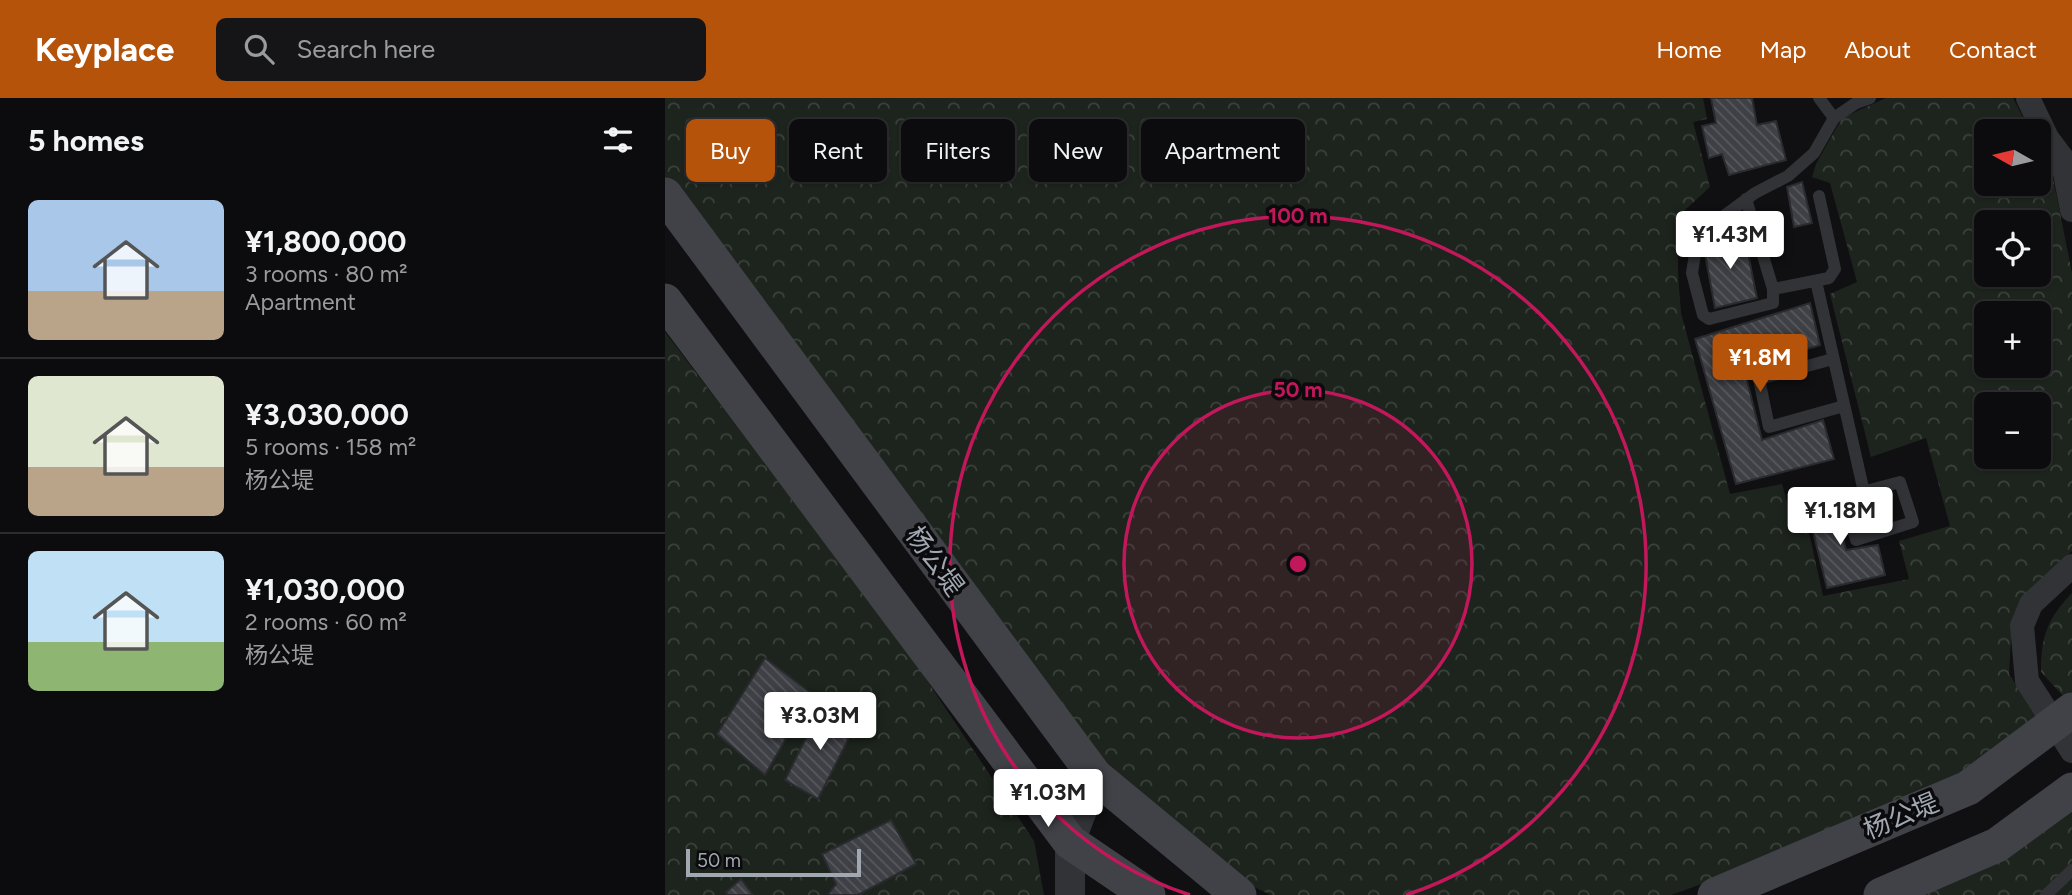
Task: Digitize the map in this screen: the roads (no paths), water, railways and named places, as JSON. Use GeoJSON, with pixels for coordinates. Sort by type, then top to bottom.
{"type":"FeatureCollection","features":[{"type":"Feature","properties":{"kind":"main road","name":"杨公堤"},"geometry":{"type":"LineString","coordinates":[[665,195],[1094,776],[1238,895]]}},
{"type":"Feature","properties":{"kind":"main road"},"geometry":{"type":"LineString","coordinates":[[665,301],[1070,842],[1148,895]]}},
{"type":"Feature","properties":{"kind":"main road","name":"杨公堤"},"geometry":{"type":"LineString","coordinates":[[1715,895],[1968,788],[2066,728]]}},
{"type":"Feature","properties":{"kind":"main road"},"geometry":{"type":"LineString","coordinates":[[1881,895],[1997,845],[2072,790]]}},
{"type":"Feature","properties":{"kind":"street"},"geometry":{"type":"LineString","coordinates":[[2028,98],[2047,138],[2067,161],[2072,210]]}},
{"type":"Feature","properties":{"kind":"street"},"geometry":{"type":"LineString","coordinates":[[2066,728],[2027,681],[2022,626],[2031,604],[2072,566]]}},
{"type":"Feature","properties":{"kind":"street"},"geometry":{"type":"LineString","coordinates":[[1070,895],[1070,842],[1094,776]]}},
{"type":"Feature","properties":{"kind":"lane"},"geometry":{"type":"LineString","coordinates":[[1819,98],[1834,118]]}},
{"type":"Feature","properties":{"kind":"lane"},"geometry":{"type":"LineString","coordinates":[[1746,199],[1773,289],[1773,303],[1709,319],[1703,316],[1692,273],[1697,235],[1746,199],[1788,176],[1814,153],[1834,118],[1856,103],[1870,98]]}},
{"type":"Feature","properties":{"kind":"lane"},"geometry":{"type":"LineString","coordinates":[[1773,289],[1829,278],[1835,269],[1819,196]]}},
{"type":"Feature","properties":{"kind":"lane"},"geometry":{"type":"LineString","coordinates":[[1816,281],[1864,492]]}},
{"type":"Feature","properties":{"kind":"lane"},"geometry":{"type":"LineString","coordinates":[[1833,359],[1759,379],[1769,427],[1843,406]]}},
{"type":"Feature","properties":{"kind":"lane"},"geometry":{"type":"LineString","coordinates":[[1900,482],[1913,522],[1856,540],[1844,497],[1864,492],[1900,482]]}},
{"type":"Feature","properties":{"kind":"lane"},"geometry":{"type":"LineString","coordinates":[[2046,895],[2072,870]]}}]}
